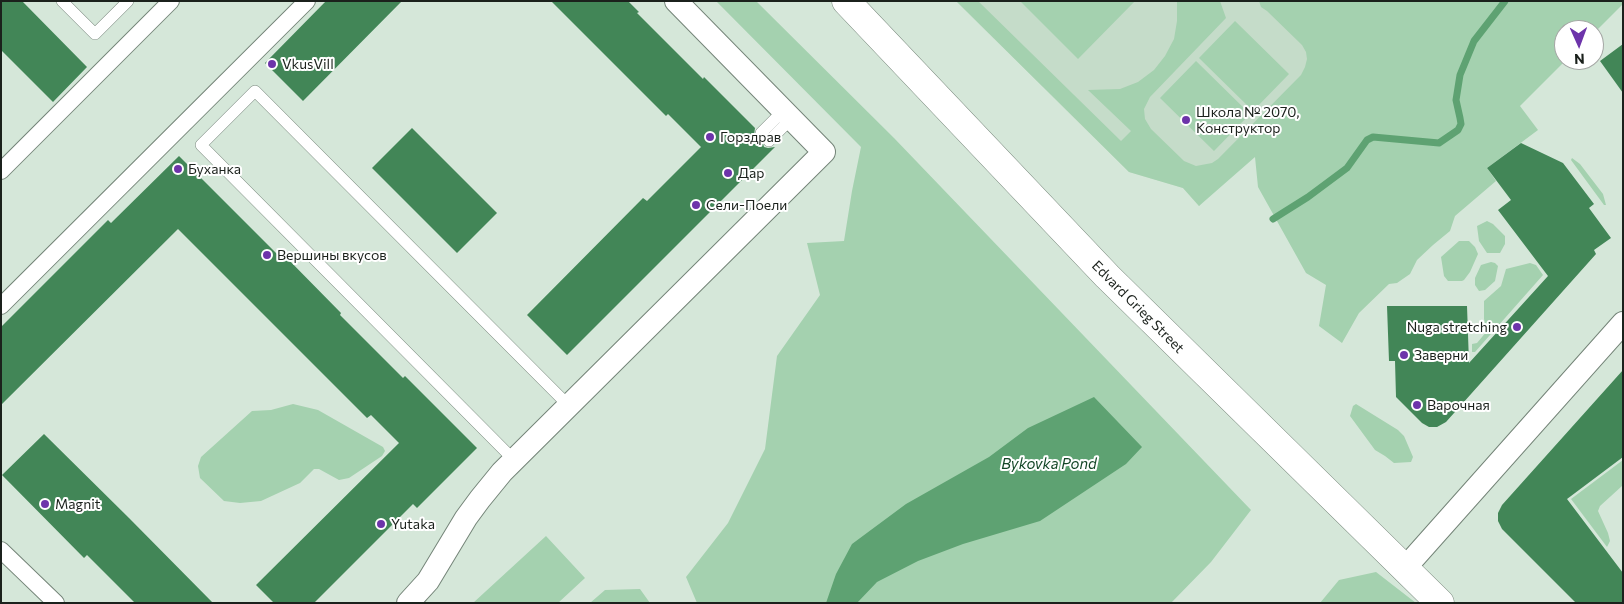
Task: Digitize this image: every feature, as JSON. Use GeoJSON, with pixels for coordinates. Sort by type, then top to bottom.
{"type":"FeatureCollection","features":[{"type":"Feature","properties":{"kind":"street"},"geometry":{"type":"LineString","coordinates":[[1,171],[171,1]]}},
{"type":"Feature","properties":{"kind":"street"},"geometry":{"type":"LineString","coordinates":[[1,306],[307,1]]}},
{"type":"Feature","properties":{"kind":"street"},"geometry":{"type":"LineString","coordinates":[[408,603],[428,581],[466,518],[480,499],[514,460],[824,152],[676,1]]}},
{"type":"Feature","properties":{"kind":"street","name":"Edvard Grieg Street"},"geometry":{"type":"LineString","coordinates":[[846,1],[1107,276],[1440,603]]}},
{"type":"Feature","properties":{"kind":"street"},"geometry":{"type":"LineString","coordinates":[[1405,568],[1623,323]]}},
{"type":"Feature","properties":{"kind":"street"},"geometry":{"type":"LineString","coordinates":[[1,550],[56,603]]}},
{"type":"Feature","properties":{"kind":"lane"},"geometry":{"type":"LineString","coordinates":[[62,1],[95,34],[128,1]]}},
{"type":"Feature","properties":{"kind":"lane"},"geometry":{"type":"LineString","coordinates":[[514,460],[201,145],[255,91],[568,406]]}},
{"type":"Feature","properties":{"kind":"lane"},"geometry":{"type":"LineString","coordinates":[[765,137],[788,114]]}},
{"type":"Feature","properties":{"kind":"shaded area"},"geometry":{"type":"Polygon","coordinates":[[[716,1],[756,1],[894,138],[1251,510],[1211,562],[1171,603],[697,603],[686,577],[728,523],[765,449],[777,356],[820,295],[807,243],[844,241],[861,147],[716,1]]]}},
{"type":"Feature","properties":{"kind":"shaded area","name":"Школа № 2070, Конструктор"},"geometry":{"type":"Polygon","coordinates":[[[956,1],[1392,1],[1199,206],[1183,188],[1129,172],[956,1]]]}},
{"type":"Feature","properties":{"kind":"shaded area"},"geometry":{"type":"Polygon","coordinates":[[[956,1],[978,1],[1121,141],[1131,131],[1088,90],[1120,89],[1138,82],[1154,70],[1165,56],[1174,39],[1177,21],[1177,1],[1220,1],[1226,18],[1150,97],[1144,109],[1145,119],[1151,129],[1184,161],[1196,166],[1212,163],[1218,159],[1301,75],[1305,67],[1307,59],[1302,45],[1261,7],[1259,1],[1623,1],[1623,4],[1604,23],[1604,20],[1554,20],[1554,70],[1556,70],[1520,106],[1538,130],[1487,168],[1496,181],[1455,216],[1450,231],[1417,260],[1410,274],[1397,283],[1389,284],[1359,313],[1342,343],[1319,326],[1326,285],[1306,273],[1258,187],[1255,157],[1199,206],[1183,188],[1129,172],[956,1]]]}},
{"type":"Feature","properties":{"kind":"shaded area"},"geometry":{"type":"Polygon","coordinates":[[[1020,1],[1135,1],[1078,59],[1020,1]]]}},
{"type":"Feature","properties":{"kind":"shaded area"},"geometry":{"type":"Polygon","coordinates":[[[1235,21],[1289,74],[1253,111],[1199,58],[1235,21]]]}},
{"type":"Feature","properties":{"kind":"shaded area"},"geometry":{"type":"Polygon","coordinates":[[[1196,61],[1250,114],[1214,151],[1160,98],[1196,61]]]}},
{"type":"Feature","properties":{"kind":"shaded area"},"geometry":{"type":"Polygon","coordinates":[[[1572,158],[1580,164],[1603,194],[1606,205],[1604,205],[1571,160],[1572,158]]]}},
{"type":"Feature","properties":{"kind":"shaded area"},"geometry":{"type":"Polygon","coordinates":[[[1487,221],[1493,224],[1505,236],[1505,244],[1500,253],[1487,253],[1479,241],[1477,226],[1487,221]]]}},
{"type":"Feature","properties":{"kind":"shaded area"},"geometry":{"type":"Polygon","coordinates":[[[1459,241],[1469,241],[1475,247],[1478,254],[1464,280],[1448,281],[1444,276],[1441,257],[1459,241]]]}},
{"type":"Feature","properties":{"kind":"shaded area"},"geometry":{"type":"Polygon","coordinates":[[[1491,262],[1498,266],[1495,281],[1485,290],[1479,291],[1475,285],[1475,278],[1481,265],[1491,262]]]}},
{"type":"Feature","properties":{"kind":"shaded area"},"geometry":{"type":"Polygon","coordinates":[[[1530,263],[1536,265],[1543,275],[1475,352],[1472,352],[1472,344],[1477,343],[1487,331],[1484,319],[1484,301],[1501,286],[1506,269],[1530,263]]]}},
{"type":"Feature","properties":{"kind":"shaded area"},"geometry":{"type":"Polygon","coordinates":[[[293,404],[318,410],[383,447],[385,451],[382,456],[349,478],[339,480],[319,469],[314,469],[300,483],[261,501],[240,503],[224,501],[200,478],[198,466],[201,457],[252,411],[271,410],[293,404]]]}},
{"type":"Feature","properties":{"kind":"shaded area"},"geometry":{"type":"Polygon","coordinates":[[[1356,404],[1398,430],[1404,436],[1413,457],[1411,462],[1394,463],[1375,450],[1350,416],[1353,406],[1356,404]]]}},
{"type":"Feature","properties":{"kind":"shaded area"},"geometry":{"type":"Polygon","coordinates":[[[1623,460],[1622,486],[1600,506],[1598,511],[1610,541],[1607,547],[1571,499],[1623,460]]]}},
{"type":"Feature","properties":{"kind":"shaded area"},"geometry":{"type":"Polygon","coordinates":[[[546,536],[585,578],[558,603],[473,603],[546,536]]]}},
{"type":"Feature","properties":{"kind":"shaded area"},"geometry":{"type":"Polygon","coordinates":[[[1376,572],[1416,603],[1320,603],[1339,580],[1376,572]]]}},
{"type":"Feature","properties":{"kind":"shaded area"},"geometry":{"type":"Polygon","coordinates":[[[640,589],[650,603],[590,603],[605,590],[640,589]]]}},
{"type":"Feature","properties":{"kind":"water","name":"Bykovka Pond"},"geometry":{"type":"Polygon","coordinates":[[[1094,397],[1142,447],[1126,464],[1040,521],[963,544],[918,561],[877,582],[857,603],[826,603],[836,574],[852,544],[906,504],[989,457],[1028,428],[1094,397]]]}},
{"type":"Feature","properties":{"kind":"building"},"geometry":{"type":"Polygon","coordinates":[[[1,1],[22,1],[87,67],[53,102],[1,50],[1,1]]]}},
{"type":"Feature","properties":{"kind":"building"},"geometry":{"type":"Polygon","coordinates":[[[326,1],[402,1],[303,101],[265,63],[326,1]]]}},
{"type":"Feature","properties":{"kind":"building"},"geometry":{"type":"Polygon","coordinates":[[[551,1],[628,1],[639,12],[637,13],[703,79],[704,77],[755,128],[754,135],[756,139],[762,140],[764,147],[775,147],[567,355],[527,315],[643,198],[647,201],[701,147],[668,114],[666,116],[551,1]]]}},
{"type":"Feature","properties":{"kind":"building"},"geometry":{"type":"Polygon","coordinates":[[[1623,44],[1623,93],[1604,67],[1604,58],[1623,44]]]}},
{"type":"Feature","properties":{"kind":"building"},"geometry":{"type":"Polygon","coordinates":[[[412,128],[497,213],[457,253],[372,168],[412,128]]]}},
{"type":"Feature","properties":{"kind":"building"},"geometry":{"type":"Polygon","coordinates":[[[1521,143],[1563,163],[1594,204],[1589,208],[1611,238],[1594,250],[1596,254],[1446,422],[1437,427],[1429,427],[1422,423],[1396,397],[1395,361],[1389,361],[1387,306],[1467,306],[1469,363],[1548,276],[1498,210],[1511,200],[1487,168],[1521,143]]]}},
{"type":"Feature","properties":{"kind":"building"},"geometry":{"type":"Polygon","coordinates":[[[179,156],[278,255],[281,252],[403,378],[405,376],[477,448],[417,508],[413,504],[314,603],[274,603],[256,585],[399,443],[371,415],[367,418],[178,229],[1,405],[1,327],[108,220],[111,223],[179,156]]]}},
{"type":"Feature","properties":{"kind":"building"},"geometry":{"type":"Polygon","coordinates":[[[1623,370],[1623,457],[1567,499],[1623,573],[1623,603],[1576,603],[1502,529],[1498,521],[1498,513],[1502,505],[1623,370]]]}},
{"type":"Feature","properties":{"kind":"building"},"geometry":{"type":"Polygon","coordinates":[[[44,434],[213,603],[135,603],[87,555],[84,558],[2,475],[44,434]]]}},
{"type":"Feature","properties":{"kind":"waterway"},"geometry":{"type":"LineString","coordinates":[[1273,219],[1308,197],[1347,168],[1367,140],[1373,137],[1439,143],[1458,130],[1461,124],[1456,100],[1460,75],[1474,41],[1505,1]]}},
{"type":"Feature","properties":{"kind":"place","name":"VkusVill"},"geometry":{"type":"Point","coordinates":[272,64]}},
{"type":"Feature","properties":{"kind":"place","name":"Школа № 2070, Конструктор"},"geometry":{"type":"Point","coordinates":[1186,120]}},
{"type":"Feature","properties":{"kind":"place","name":"Горздрав"},"geometry":{"type":"Point","coordinates":[710,137]}},
{"type":"Feature","properties":{"kind":"place","name":"Буханка"},"geometry":{"type":"Point","coordinates":[178,169]}},
{"type":"Feature","properties":{"kind":"place","name":"Дар"},"geometry":{"type":"Point","coordinates":[728,173]}},
{"type":"Feature","properties":{"kind":"place","name":"Сели-Поели"},"geometry":{"type":"Point","coordinates":[696,205]}},
{"type":"Feature","properties":{"kind":"place","name":"Вершины вкусов"},"geometry":{"type":"Point","coordinates":[267,255]}},
{"type":"Feature","properties":{"kind":"place","name":"Nuga stretching"},"geometry":{"type":"Point","coordinates":[1517,327]}},
{"type":"Feature","properties":{"kind":"place","name":"Заверни"},"geometry":{"type":"Point","coordinates":[1404,355]}},
{"type":"Feature","properties":{"kind":"place","name":"Варочная"},"geometry":{"type":"Point","coordinates":[1417,405]}},
{"type":"Feature","properties":{"kind":"place","name":"Magnit"},"geometry":{"type":"Point","coordinates":[45,504]}},
{"type":"Feature","properties":{"kind":"place","name":"Yutaka"},"geometry":{"type":"Point","coordinates":[381,524]}}]}
